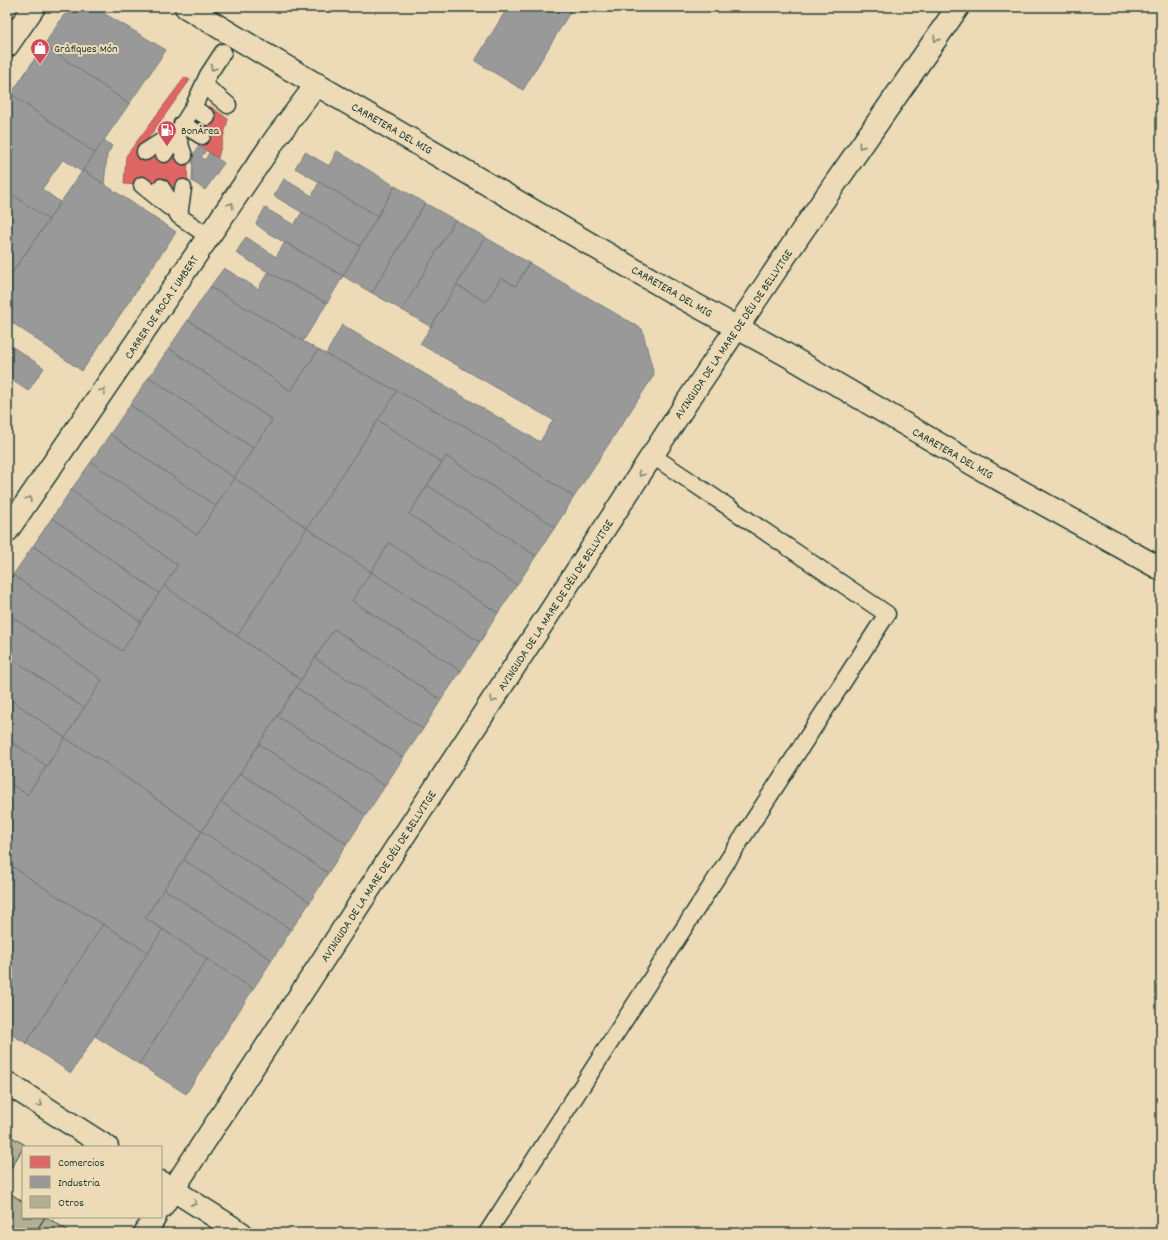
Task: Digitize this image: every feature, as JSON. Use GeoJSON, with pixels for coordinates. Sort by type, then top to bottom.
{"type":"FeatureCollection","features":[{"type":"Feature","properties":{"kind":"street"},"geometry":{"type":"LineString","coordinates":[[7,46],[34,7]]}},
{"type":"Feature","properties":{"kind":"street","name":"CARRETERA DEL MIG"},"geometry":{"type":"LineString","coordinates":[[186,7],[681,297],[787,355],[995,477],[1161,569]]}},
{"type":"Feature","properties":{"kind":"street","name":"AVINGUDA DE LA MARE DE DÉU DE BELLVITGE"},"geometry":{"type":"LineString","coordinates":[[162,1204],[167,1186],[737,328],[800,234],[958,7]]}},
{"type":"Feature","properties":{"kind":"street","name":"CARRER DE ROCA I UMBERT"},"geometry":{"type":"LineString","coordinates":[[7,531],[276,138],[317,84]]}},
{"type":"Feature","properties":{"kind":"street"},"geometry":{"type":"LineString","coordinates":[[7,1083],[105,1146]]}},
{"type":"Feature","properties":{"kind":"street"},"geometry":{"type":"LineString","coordinates":[[167,1186],[241,1233]]}},
{"type":"Feature","properties":{"kind":"street"},"geometry":{"type":"LineString","coordinates":[[145,1233],[154,1218]]}},
{"type":"Feature","properties":{"kind":"lane"},"geometry":{"type":"LineString","coordinates":[[179,128],[164,154],[193,108],[208,75],[223,52]]}},
{"type":"Feature","properties":{"kind":"lane"},"geometry":{"type":"LineString","coordinates":[[204,85],[228,105]]}},
{"type":"Feature","properties":{"kind":"lane"},"geometry":{"type":"LineString","coordinates":[[193,108],[207,117]]}},
{"type":"Feature","properties":{"kind":"lane"},"geometry":{"type":"LineString","coordinates":[[179,128],[202,136]]}},
{"type":"Feature","properties":{"kind":"lane"},"geometry":{"type":"LineString","coordinates":[[179,216],[162,187],[179,216],[209,237]]}},
{"type":"Feature","properties":{"kind":"lane"},"geometry":{"type":"LineString","coordinates":[[487,1233],[887,614],[653,456]]}},
{"type":"Feature","properties":{"kind":"building: Comercios"},"geometry":{"type":"Polygon","coordinates":[[[185,77],[190,80],[139,151],[188,156],[187,188],[124,184],[126,156],[185,77]]]}},
{"type":"Feature","properties":{"kind":"building: Comercios"},"geometry":{"type":"Polygon","coordinates":[[[210,106],[228,119],[218,158],[199,146],[210,106]]]}},
{"type":"Feature","properties":{"kind":"building: Industria"},"geometry":{"type":"Polygon","coordinates":[[[508,7],[573,7],[523,90],[475,61],[508,7]]]}},
{"type":"Feature","properties":{"kind":"building: Industria"},"geometry":{"type":"Polygon","coordinates":[[[95,8],[166,50],[129,104],[44,45],[64,15],[95,8]]]}},
{"type":"Feature","properties":{"kind":"building: Industria"},"geometry":{"type":"Polygon","coordinates":[[[44,45],[129,104],[95,153],[11,94],[44,45]]]}},
{"type":"Feature","properties":{"kind":"building: Industria"},"geometry":{"type":"Polygon","coordinates":[[[11,94],[95,153],[82,172],[63,159],[42,189],[60,202],[49,220],[7,191],[7,99],[11,94]]]}},
{"type":"Feature","properties":{"kind":"building: Industria"},"geometry":{"type":"Polygon","coordinates":[[[104,140],[112,146],[107,155],[104,184],[83,170],[104,140]]]}},
{"type":"Feature","properties":{"kind":"building: Industria"},"geometry":{"type":"Polygon","coordinates":[[[199,146],[206,150],[201,157],[205,160],[209,153],[224,163],[205,190],[192,181],[193,155],[199,146]]]}},
{"type":"Feature","properties":{"kind":"building: Industria"},"geometry":{"type":"Polygon","coordinates":[[[337,151],[395,186],[378,216],[295,168],[305,152],[329,166],[337,151]]]}},
{"type":"Feature","properties":{"kind":"building: Industria"},"geometry":{"type":"Polygon","coordinates":[[[83,170],[176,232],[82,371],[7,319],[7,280],[83,170]]]}},
{"type":"Feature","properties":{"kind":"building: Industria"},"geometry":{"type":"Polygon","coordinates":[[[284,179],[312,196],[319,182],[378,216],[360,246],[274,196],[284,179]]]}},
{"type":"Feature","properties":{"kind":"building: Industria"},"geometry":{"type":"Polygon","coordinates":[[[395,186],[425,203],[372,293],[343,276],[395,186]]]}},
{"type":"Feature","properties":{"kind":"building: Industria"},"geometry":{"type":"Polygon","coordinates":[[[7,191],[49,220],[7,280],[7,191]]]}},
{"type":"Feature","properties":{"kind":"building: Industria"},"geometry":{"type":"Polygon","coordinates":[[[425,203],[455,220],[402,310],[372,293],[425,203]]]}},
{"type":"Feature","properties":{"kind":"building: Industria"},"geometry":{"type":"Polygon","coordinates":[[[265,208],[294,225],[302,212],[360,246],[343,276],[268,233],[256,224],[265,208]]]}},
{"type":"Feature","properties":{"kind":"building: Industria"},"geometry":{"type":"Polygon","coordinates":[[[455,220],[485,237],[431,327],[402,310],[455,220]]]}},
{"type":"Feature","properties":{"kind":"building: Industria"},"geometry":{"type":"Polygon","coordinates":[[[246,237],[276,257],[285,242],[343,276],[327,303],[268,272],[236,253],[246,237]]]}},
{"type":"Feature","properties":{"kind":"building: Industria"},"geometry":{"type":"Polygon","coordinates":[[[485,237],[529,263],[516,286],[501,278],[486,302],[457,285],[485,237]]]}},
{"type":"Feature","properties":{"kind":"building: Industria"},"geometry":{"type":"Polygon","coordinates":[[[529,263],[642,329],[654,375],[574,497],[465,426],[326,354],[342,325],[540,442],[553,420],[420,344],[457,285],[486,302],[501,278],[516,286],[529,263]]]}},
{"type":"Feature","properties":{"kind":"building: Industria"},"geometry":{"type":"Polygon","coordinates":[[[224,268],[258,289],[268,272],[327,303],[303,341],[210,287],[224,268]]]}},
{"type":"Feature","properties":{"kind":"building: Industria"},"geometry":{"type":"Polygon","coordinates":[[[210,287],[318,350],[291,391],[188,320],[210,287]]]}},
{"type":"Feature","properties":{"kind":"building: Industria"},"geometry":{"type":"Polygon","coordinates":[[[188,320],[291,391],[318,350],[397,391],[307,528],[234,478],[272,420],[169,348],[188,320]]]}},
{"type":"Feature","properties":{"kind":"building: Industria"},"geometry":{"type":"Polygon","coordinates":[[[7,343],[44,368],[28,391],[7,377],[7,343]]]}},
{"type":"Feature","properties":{"kind":"building: Industria"},"geometry":{"type":"Polygon","coordinates":[[[169,348],[272,420],[253,448],[149,377],[169,348]]]}},
{"type":"Feature","properties":{"kind":"building: Industria"},"geometry":{"type":"Polygon","coordinates":[[[149,377],[253,448],[234,478],[130,405],[149,377]]]}},
{"type":"Feature","properties":{"kind":"building: Industria"},"geometry":{"type":"Polygon","coordinates":[[[397,391],[465,426],[574,497],[555,527],[446,456],[442,463],[378,420],[397,391]]]}},
{"type":"Feature","properties":{"kind":"building: Industria"},"geometry":{"type":"Polygon","coordinates":[[[130,405],[234,478],[216,506],[110,434],[130,405]]]}},
{"type":"Feature","properties":{"kind":"building: Industria"},"geometry":{"type":"Polygon","coordinates":[[[378,420],[442,463],[409,514],[517,585],[498,613],[389,543],[371,572],[307,528],[378,420]]]}},
{"type":"Feature","properties":{"kind":"building: Industria"},"geometry":{"type":"Polygon","coordinates":[[[110,434],[216,506],[197,535],[91,462],[110,434]]]}},
{"type":"Feature","properties":{"kind":"building: Industria"},"geometry":{"type":"Polygon","coordinates":[[[446,456],[555,527],[536,556],[427,485],[446,456]]]}},
{"type":"Feature","properties":{"kind":"building: Industria"},"geometry":{"type":"Polygon","coordinates":[[[91,462],[197,535],[234,478],[307,528],[237,636],[164,586],[178,565],[71,490],[91,462]]]}},
{"type":"Feature","properties":{"kind":"building: Industria"},"geometry":{"type":"Polygon","coordinates":[[[427,485],[536,556],[517,585],[409,514],[427,485]]]}},
{"type":"Feature","properties":{"kind":"building: Industria"},"geometry":{"type":"Polygon","coordinates":[[[71,490],[178,565],[159,593],[52,518],[71,490]]]}},
{"type":"Feature","properties":{"kind":"building: Industria"},"geometry":{"type":"Polygon","coordinates":[[[52,518],[159,593],[141,622],[33,546],[52,518]]]}},
{"type":"Feature","properties":{"kind":"building: Industria"},"geometry":{"type":"Polygon","coordinates":[[[307,528],[371,572],[352,601],[461,671],[441,700],[334,629],[301,680],[237,636],[307,528]]]}},
{"type":"Feature","properties":{"kind":"building: Industria"},"geometry":{"type":"Polygon","coordinates":[[[389,543],[498,613],[480,642],[371,572],[389,543]]]}},
{"type":"Feature","properties":{"kind":"building: Industria"},"geometry":{"type":"Polygon","coordinates":[[[33,546],[141,622],[122,651],[13,575],[33,546]]]}},
{"type":"Feature","properties":{"kind":"building: Industria"},"geometry":{"type":"Polygon","coordinates":[[[371,572],[480,642],[461,671],[352,601],[371,572]]]}},
{"type":"Feature","properties":{"kind":"building: Industria"},"geometry":{"type":"Polygon","coordinates":[[[13,575],[122,651],[164,586],[301,680],[202,831],[104,762],[65,738],[102,680],[7,613],[7,584],[13,575]]]}},
{"type":"Feature","properties":{"kind":"building: Industria"},"geometry":{"type":"Polygon","coordinates":[[[7,613],[102,680],[84,708],[7,655],[7,613]]]}},
{"type":"Feature","properties":{"kind":"building: Industria"},"geometry":{"type":"Polygon","coordinates":[[[334,629],[441,700],[423,729],[315,658],[334,629]]]}},
{"type":"Feature","properties":{"kind":"building: Industria"},"geometry":{"type":"Polygon","coordinates":[[[7,655],[84,708],[65,738],[7,697],[7,655]]]}},
{"type":"Feature","properties":{"kind":"building: Industria"},"geometry":{"type":"Polygon","coordinates":[[[315,658],[423,729],[403,758],[296,687],[315,658]]]}},
{"type":"Feature","properties":{"kind":"building: Industria"},"geometry":{"type":"Polygon","coordinates":[[[296,687],[403,758],[385,786],[277,716],[296,687]]]}},
{"type":"Feature","properties":{"kind":"building: Industria"},"geometry":{"type":"Polygon","coordinates":[[[7,697],[65,738],[47,766],[7,739],[7,697]]]}},
{"type":"Feature","properties":{"kind":"building: Industria"},"geometry":{"type":"Polygon","coordinates":[[[277,716],[385,786],[366,815],[259,744],[277,716]]]}},
{"type":"Feature","properties":{"kind":"building: Industria"},"geometry":{"type":"Polygon","coordinates":[[[65,738],[104,762],[202,831],[145,918],[163,929],[148,952],[55,895],[7,863],[7,781],[27,795],[65,738]]]}},
{"type":"Feature","properties":{"kind":"building: Industria"},"geometry":{"type":"Polygon","coordinates":[[[7,739],[47,766],[27,795],[7,781],[7,739]]]}},
{"type":"Feature","properties":{"kind":"building: Industria"},"geometry":{"type":"Polygon","coordinates":[[[259,744],[366,815],[347,844],[240,773],[259,744]]]}},
{"type":"Feature","properties":{"kind":"building: Industria"},"geometry":{"type":"Polygon","coordinates":[[[240,773],[347,844],[328,873],[221,802],[240,773]]]}},
{"type":"Feature","properties":{"kind":"building: Industria"},"geometry":{"type":"Polygon","coordinates":[[[221,802],[328,873],[310,902],[202,831],[221,802]]]}},
{"type":"Feature","properties":{"kind":"building: Industria"},"geometry":{"type":"Polygon","coordinates":[[[202,831],[310,902],[291,930],[184,860],[202,831]]]}},
{"type":"Feature","properties":{"kind":"building: Industria"},"geometry":{"type":"Polygon","coordinates":[[[184,860],[291,930],[272,960],[164,889],[184,860]]]}},
{"type":"Feature","properties":{"kind":"building: Industria"},"geometry":{"type":"Polygon","coordinates":[[[7,863],[55,895],[103,924],[26,1043],[7,1032],[7,863]]]}},
{"type":"Feature","properties":{"kind":"building: Industria"},"geometry":{"type":"Polygon","coordinates":[[[164,889],[272,960],[253,989],[145,918],[164,889]]]}},
{"type":"Feature","properties":{"kind":"building: Industria"},"geometry":{"type":"Polygon","coordinates":[[[103,924],[148,952],[71,1073],[26,1043],[103,924]]]}},
{"type":"Feature","properties":{"kind":"building: Industria"},"geometry":{"type":"Polygon","coordinates":[[[163,929],[207,959],[139,1064],[95,1036],[163,929]]]}},
{"type":"Feature","properties":{"kind":"building: Industria"},"geometry":{"type":"Polygon","coordinates":[[[207,959],[253,989],[186,1094],[139,1064],[207,959]]]}},
{"type":"Feature","properties":{"kind":"building: Otros"},"geometry":{"type":"Polygon","coordinates":[[[7,1134],[25,1145],[22,1146],[22,1150],[7,1174],[7,1134]]]}},
{"type":"Feature","properties":{"kind":"building: Otros"},"geometry":{"type":"Polygon","coordinates":[[[7,1191],[22,1201],[22,1218],[44,1218],[35,1233],[7,1233],[7,1191]]]}},
{"type":"Feature","properties":{"kind":"building: Otros"},"geometry":{"type":"Polygon","coordinates":[[[44,1218],[48,1218],[72,1233],[35,1233],[44,1218]]]}},
{"type":"Feature","properties":{"kind":"place","name":"Gràfiques Món"},"geometry":{"type":"Point","coordinates":[40,65]}},
{"type":"Feature","properties":{"kind":"place","name":"BonÀrea"},"geometry":{"type":"Point","coordinates":[167,147]}}]}
